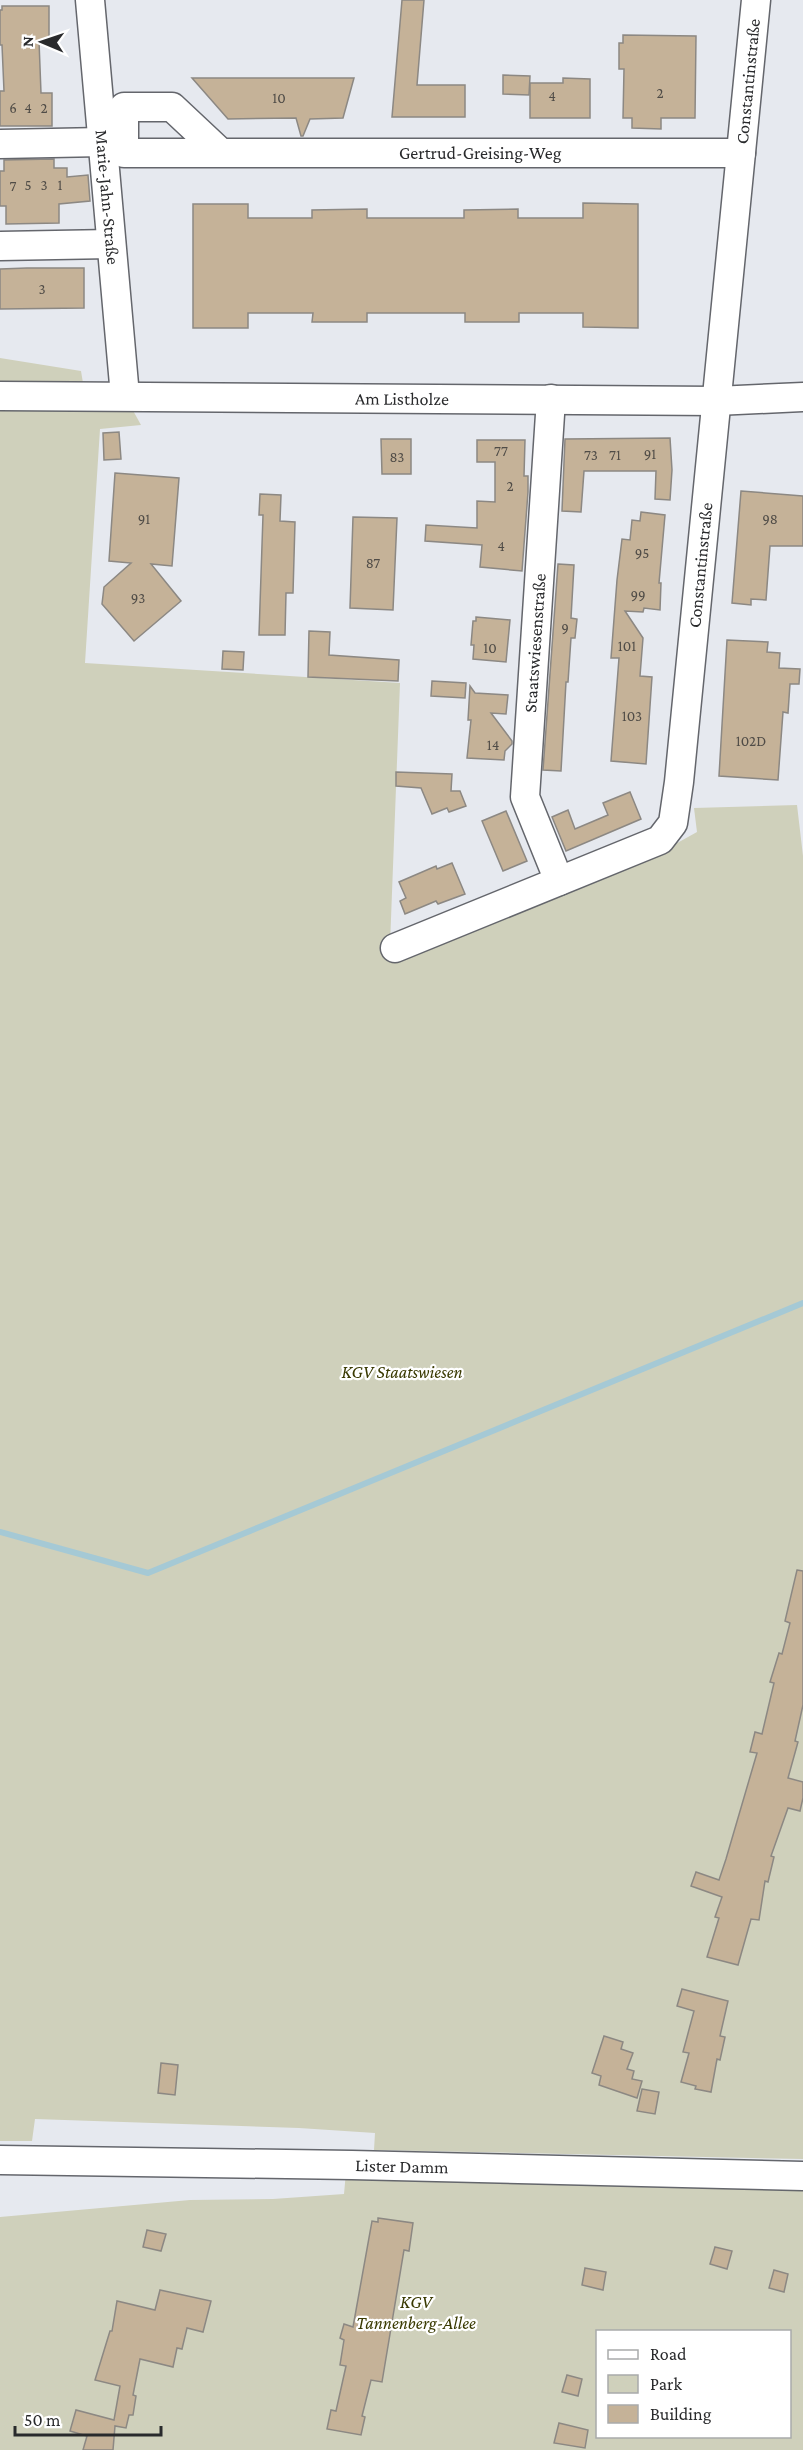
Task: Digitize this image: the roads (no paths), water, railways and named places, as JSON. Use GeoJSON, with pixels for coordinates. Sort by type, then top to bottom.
{"type":"FeatureCollection","features":[{"type":"Feature","properties":{"kind":"street","name":"Marie-Jahn-Straße"},"geometry":{"type":"LineString","coordinates":[[90,0],[125,396]]}},
{"type":"Feature","properties":{"kind":"street","name":"Constantinstraße"},"geometry":{"type":"LineString","coordinates":[[394,948],[660,840],[673,823],[680,782],[756,0]]}},
{"type":"Feature","properties":{"kind":"street"},"geometry":{"type":"LineString","coordinates":[[0,144],[103,142]]}},
{"type":"Feature","properties":{"kind":"street","name":"Gertrud-Greising-Weg"},"geometry":{"type":"LineString","coordinates":[[220,152],[741,153]]}},
{"type":"Feature","properties":{"kind":"street"},"geometry":{"type":"LineString","coordinates":[[0,246],[111,244]]}},
{"type":"Feature","properties":{"kind":"street","name":"Am Listholze"},"geometry":{"type":"LineString","coordinates":[[0,396],[717,401],[803,397]]}},
{"type":"Feature","properties":{"kind":"street","name":"Staatswiesenstraße"},"geometry":{"type":"LineString","coordinates":[[551,399],[525,796],[559,881]]}},
{"type":"Feature","properties":{"kind":"street","name":"Lister Damm"},"geometry":{"type":"LineString","coordinates":[[0,2160],[352,2165],[803,2176]]}},
{"type":"Feature","properties":{"kind":"waterway"},"geometry":{"type":"LineString","coordinates":[[0,1532],[148,1573],[803,1303]]}},
{"type":"Feature","properties":{"kind":"park label","name":"KGV Staatswiesen"},"geometry":{"type":"Point","coordinates":[402,1372]}},
{"type":"Feature","properties":{"kind":"park label","name":"KGV Tannenberg-Allee"},"geometry":{"type":"Point","coordinates":[416,2312]}}]}
